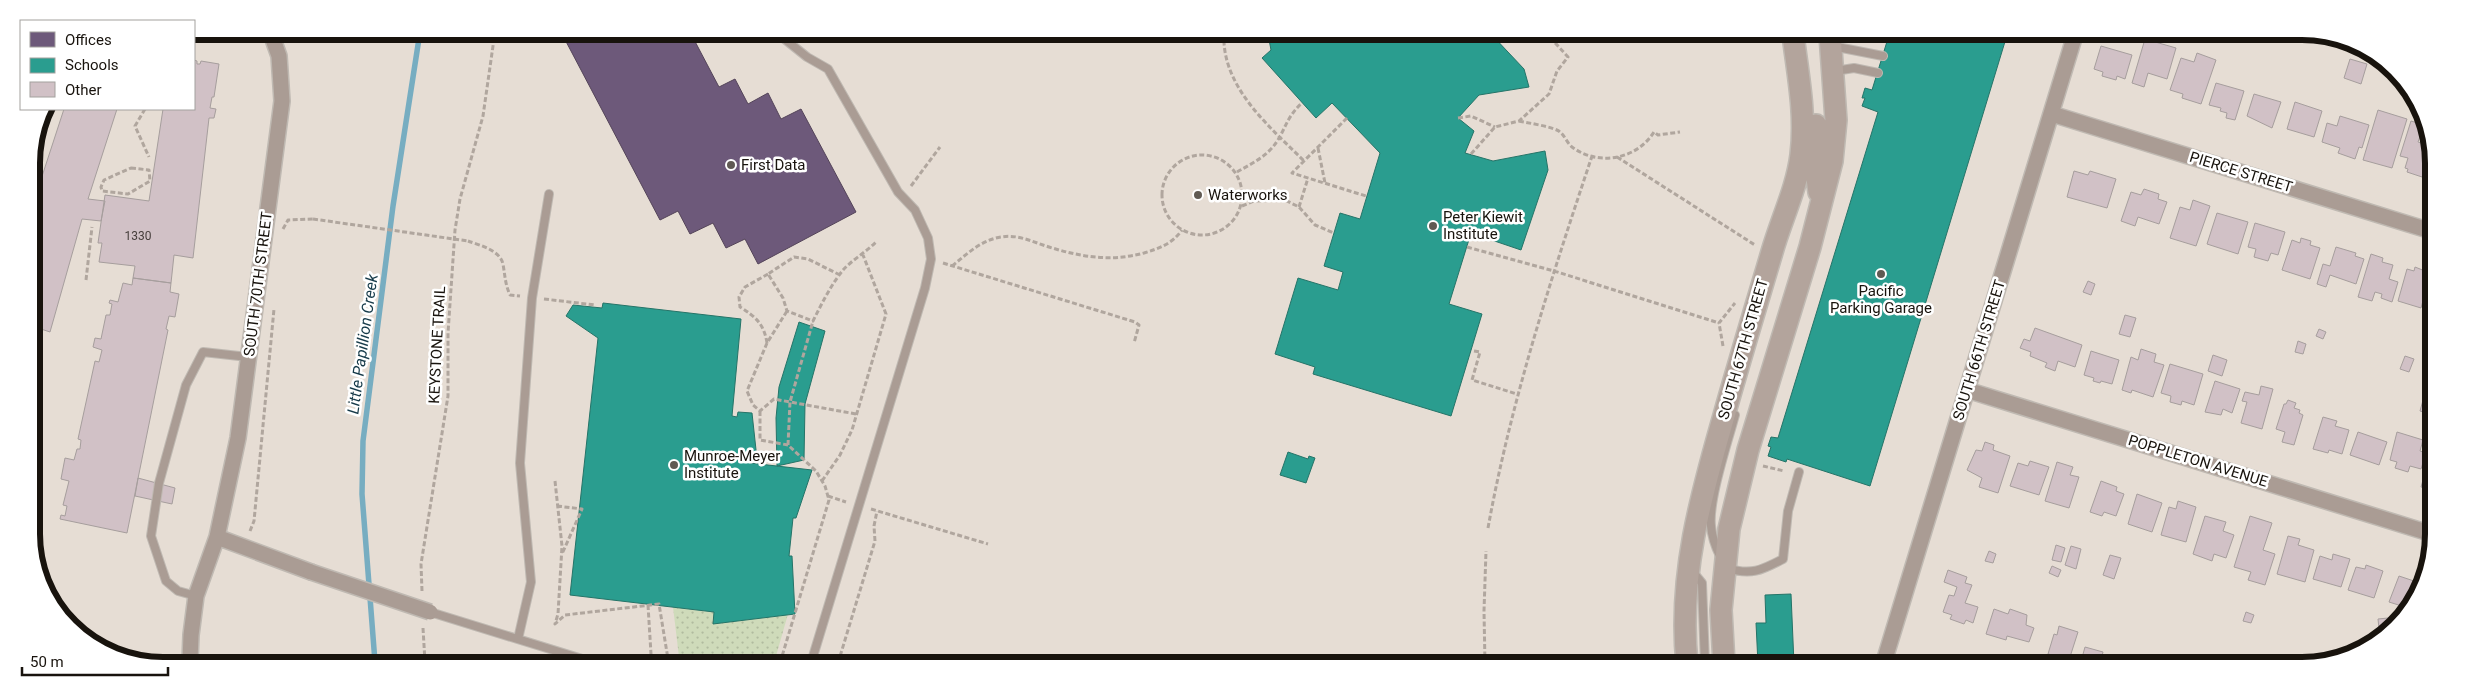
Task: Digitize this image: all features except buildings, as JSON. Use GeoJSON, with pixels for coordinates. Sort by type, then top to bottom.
{"type":"FeatureCollection","features":[{"type":"Feature","properties":{"kind":"main road","name":"SOUTH 67TH STREET"},"geometry":{"type":"LineString","coordinates":[[1686,657],[1685,644],[1688,566],[1694,524],[1708,470],[1801,156],[1802,100],[1794,40]]}},
{"type":"Feature","properties":{"kind":"main road"},"geometry":{"type":"LineString","coordinates":[[1724,657],[1722,610],[1724,567],[1729,529],[1748,450],[1832,161],[1835,133],[1830,40]]}},
{"type":"Feature","properties":{"kind":"main road"},"geometry":{"type":"LineString","coordinates":[[1797,63],[1813,84],[1816,113],[1817,178],[1821,204]]}},
{"type":"Feature","properties":{"kind":"street","name":"SOUTH 70TH STREET"},"geometry":{"type":"LineString","coordinates":[[190,657],[196,596],[218,536],[238,438],[282,101],[279,56],[273,40]]}},
{"type":"Feature","properties":{"kind":"street","name":"SOUTH 66TH STREET"},"geometry":{"type":"LineString","coordinates":[[1885,657],[2074,40]]}},
{"type":"Feature","properties":{"kind":"street","name":"PIERCE STREET"},"geometry":{"type":"LineString","coordinates":[[2052,114],[2425,229]]}},
{"type":"Feature","properties":{"kind":"street","name":"POPPLETON AVENUE"},"geometry":{"type":"LineString","coordinates":[[1967,390],[2425,531]]}},
{"type":"Feature","properties":{"kind":"street"},"geometry":{"type":"LineString","coordinates":[[218,536],[311,572],[425,611]]}},
{"type":"Feature","properties":{"kind":"lane"},"geometry":{"type":"LineString","coordinates":[[787,40],[807,57],[828,69],[902,196],[915,210],[925,231],[931,260],[925,288],[857,505],[813,657]]}},
{"type":"Feature","properties":{"kind":"lane"},"geometry":{"type":"LineString","coordinates":[[1830,40],[1883,56]]}},
{"type":"Feature","properties":{"kind":"lane"},"geometry":{"type":"LineString","coordinates":[[1833,72],[1854,68],[1878,73]]}},
{"type":"Feature","properties":{"kind":"lane"},"geometry":{"type":"LineString","coordinates":[[518,640],[531,582],[520,463],[532,298],[548,194]]}},
{"type":"Feature","properties":{"kind":"lane"},"geometry":{"type":"LineString","coordinates":[[1749,360],[1753,317]]}},
{"type":"Feature","properties":{"kind":"lane"},"geometry":{"type":"LineString","coordinates":[[196,596],[178,591],[166,581],[156,556],[151,536],[159,483],[186,385],[203,352],[248,358]]}},
{"type":"Feature","properties":{"kind":"lane"},"geometry":{"type":"LineString","coordinates":[[1737,408],[1713,500],[1710,524],[1714,543],[1724,567],[1737,571],[1758,572],[1783,559],[1788,511],[1800,472]]}},
{"type":"Feature","properties":{"kind":"lane"},"geometry":{"type":"LineString","coordinates":[[1688,566],[1702,583],[1705,657]]}},
{"type":"Feature","properties":{"kind":"lane"},"geometry":{"type":"LineString","coordinates":[[425,611],[575,657]]}},
{"type":"Feature","properties":{"kind":"path","name":"KEYSTONE TRAIL"},"geometry":{"type":"LineString","coordinates":[[425,657],[425,611],[421,564],[448,396],[448,333],[455,230],[460,199],[483,116],[494,40]]}},
{"type":"Feature","properties":{"kind":"path"},"geometry":{"type":"LineString","coordinates":[[1225,40],[1229,64],[1240,90],[1258,115],[1304,161]]}},
{"type":"Feature","properties":{"kind":"path"},"geometry":{"type":"LineString","coordinates":[[1471,154],[1495,127],[1519,121],[1549,94],[1557,71],[1568,57],[1552,40]]}},
{"type":"Feature","properties":{"kind":"path"},"geometry":{"type":"LineString","coordinates":[[1236,172],[1260,159],[1279,137],[1288,117],[1302,103]]}},
{"type":"Feature","properties":{"kind":"path"},"geometry":{"type":"LineString","coordinates":[[143,110],[135,126],[149,157]]}},
{"type":"Feature","properties":{"kind":"path"},"geometry":{"type":"LineString","coordinates":[[1458,118],[1471,116],[1495,127]]}},
{"type":"Feature","properties":{"kind":"path"},"geometry":{"type":"LineString","coordinates":[[1347,118],[1292,173],[1366,196]]}},
{"type":"Feature","properties":{"kind":"path"},"geometry":{"type":"LineString","coordinates":[[1519,121],[1560,132],[1571,147],[1592,156],[1616,157],[1628,154],[1637,149],[1654,132],[1658,135],[1680,132]]}},
{"type":"Feature","properties":{"kind":"path"},"geometry":{"type":"LineString","coordinates":[[902,196],[915,182],[940,147]]}},
{"type":"Feature","properties":{"kind":"path"},"geometry":{"type":"LineString","coordinates":[[1318,147],[1325,184]]}},
{"type":"Feature","properties":{"kind":"path"},"geometry":{"type":"LineString","coordinates":[[1202,154],[1215,156],[1227,162],[1236,172],[1242,184],[1243,198],[1241,206],[1232,222],[1222,231],[1209,235],[1195,235],[1182,230],[1172,222],[1165,211],[1162,198],[1163,185],[1168,172],[1177,163],[1189,156],[1202,154]]}},
{"type":"Feature","properties":{"kind":"path"},"geometry":{"type":"LineString","coordinates":[[1488,528],[1497,477],[1517,394],[1554,271],[1592,156]]}},
{"type":"Feature","properties":{"kind":"path"},"geometry":{"type":"LineString","coordinates":[[1616,157],[1762,249]]}},
{"type":"Feature","properties":{"kind":"path"},"geometry":{"type":"LineString","coordinates":[[131,168],[149,170],[151,175],[150,182],[146,186],[128,194],[102,191],[101,187],[104,180],[131,168]]}},
{"type":"Feature","properties":{"kind":"path"},"geometry":{"type":"LineString","coordinates":[[1299,207],[1308,178]]}},
{"type":"Feature","properties":{"kind":"path"},"geometry":{"type":"LineString","coordinates":[[1241,206],[1254,201],[1268,199],[1285,200],[1299,207],[1315,225],[1334,233]]}},
{"type":"Feature","properties":{"kind":"path"},"geometry":{"type":"LineString","coordinates":[[281,233],[288,220],[313,219],[468,241]]}},
{"type":"Feature","properties":{"kind":"path"},"geometry":{"type":"LineString","coordinates":[[86,280],[92,228]]}},
{"type":"Feature","properties":{"kind":"path"},"geometry":{"type":"LineString","coordinates":[[1134,343],[1139,325],[1135,322],[952,266],[980,244],[1002,236],[1016,236],[1080,256],[1106,259],[1130,257],[1159,248],[1171,243],[1182,230]]}},
{"type":"Feature","properties":{"kind":"path"},"geometry":{"type":"LineString","coordinates":[[788,445],[790,402],[813,320],[829,290],[840,275],[876,242]]}},
{"type":"Feature","properties":{"kind":"path"},"geometry":{"type":"LineString","coordinates":[[1466,247],[1554,271],[1719,323]]}},
{"type":"Feature","properties":{"kind":"path"},"geometry":{"type":"LineString","coordinates":[[822,482],[844,447],[852,430],[886,314],[863,255]]}},
{"type":"Feature","properties":{"kind":"path"},"geometry":{"type":"LineString","coordinates":[[768,343],[765,329],[756,317],[740,307],[739,297],[745,287],[794,257],[808,259],[840,275]]}},
{"type":"Feature","properties":{"kind":"path"},"geometry":{"type":"LineString","coordinates":[[760,411],[753,406],[747,391],[768,343],[787,311],[783,298],[768,274]]}},
{"type":"Feature","properties":{"kind":"path"},"geometry":{"type":"LineString","coordinates":[[243,546],[254,521],[275,302]]}},
{"type":"Feature","properties":{"kind":"path"},"geometry":{"type":"LineString","coordinates":[[787,311],[813,320]]}},
{"type":"Feature","properties":{"kind":"path"},"geometry":{"type":"LineString","coordinates":[[1474,350],[1480,352],[1472,380],[1517,394]]}},
{"type":"Feature","properties":{"kind":"path"},"geometry":{"type":"LineString","coordinates":[[782,657],[829,500],[816,471],[788,445],[760,440],[760,411],[774,399],[856,414]]}},
{"type":"Feature","properties":{"kind":"path"},"geometry":{"type":"LineString","coordinates":[[1756,464],[1784,471]]}},
{"type":"Feature","properties":{"kind":"path"},"geometry":{"type":"LineString","coordinates":[[555,481],[561,556],[558,614],[555,624],[565,616],[658,604],[667,657]]}},
{"type":"Feature","properties":{"kind":"path"},"geometry":{"type":"LineString","coordinates":[[828,496],[988,544]]}},
{"type":"Feature","properties":{"kind":"path"},"geometry":{"type":"LineString","coordinates":[[558,506],[582,509],[561,556]]}},
{"type":"Feature","properties":{"kind":"path"},"geometry":{"type":"LineString","coordinates":[[840,657],[876,541],[874,526],[877,511]]}},
{"type":"Feature","properties":{"kind":"path"},"geometry":{"type":"LineString","coordinates":[[1485,657],[1486,551]]}},
{"type":"Feature","properties":{"kind":"path"},"geometry":{"type":"LineString","coordinates":[[648,605],[651,654]]}},
{"type":"Feature","properties":{"kind":"green space"},"geometry":{"type":"Polygon","coordinates":[[[673,607],[714,612],[788,614],[776,657],[679,657],[673,607]]]}},
{"type":"Feature","properties":{"kind":"waterway","name":"Little Papillion Creek"},"geometry":{"type":"LineString","coordinates":[[375,657],[362,494],[363,441],[393,206],[419,40]]}},
{"type":"Feature","properties":{"kind":"place","name":"First Data"},"geometry":{"type":"Point","coordinates":[731,165]}},
{"type":"Feature","properties":{"kind":"place","name":"Waterworks"},"geometry":{"type":"Point","coordinates":[1198,195]}},
{"type":"Feature","properties":{"kind":"place","name":"Peter Kiewit Institute"},"geometry":{"type":"Point","coordinates":[1433,226]}},
{"type":"Feature","properties":{"kind":"place","name":"Pacific Parking Garage"},"geometry":{"type":"Point","coordinates":[1881,274]}},
{"type":"Feature","properties":{"kind":"place","name":"Munroe-Meyer Institute"},"geometry":{"type":"Point","coordinates":[674,465]}}]}
